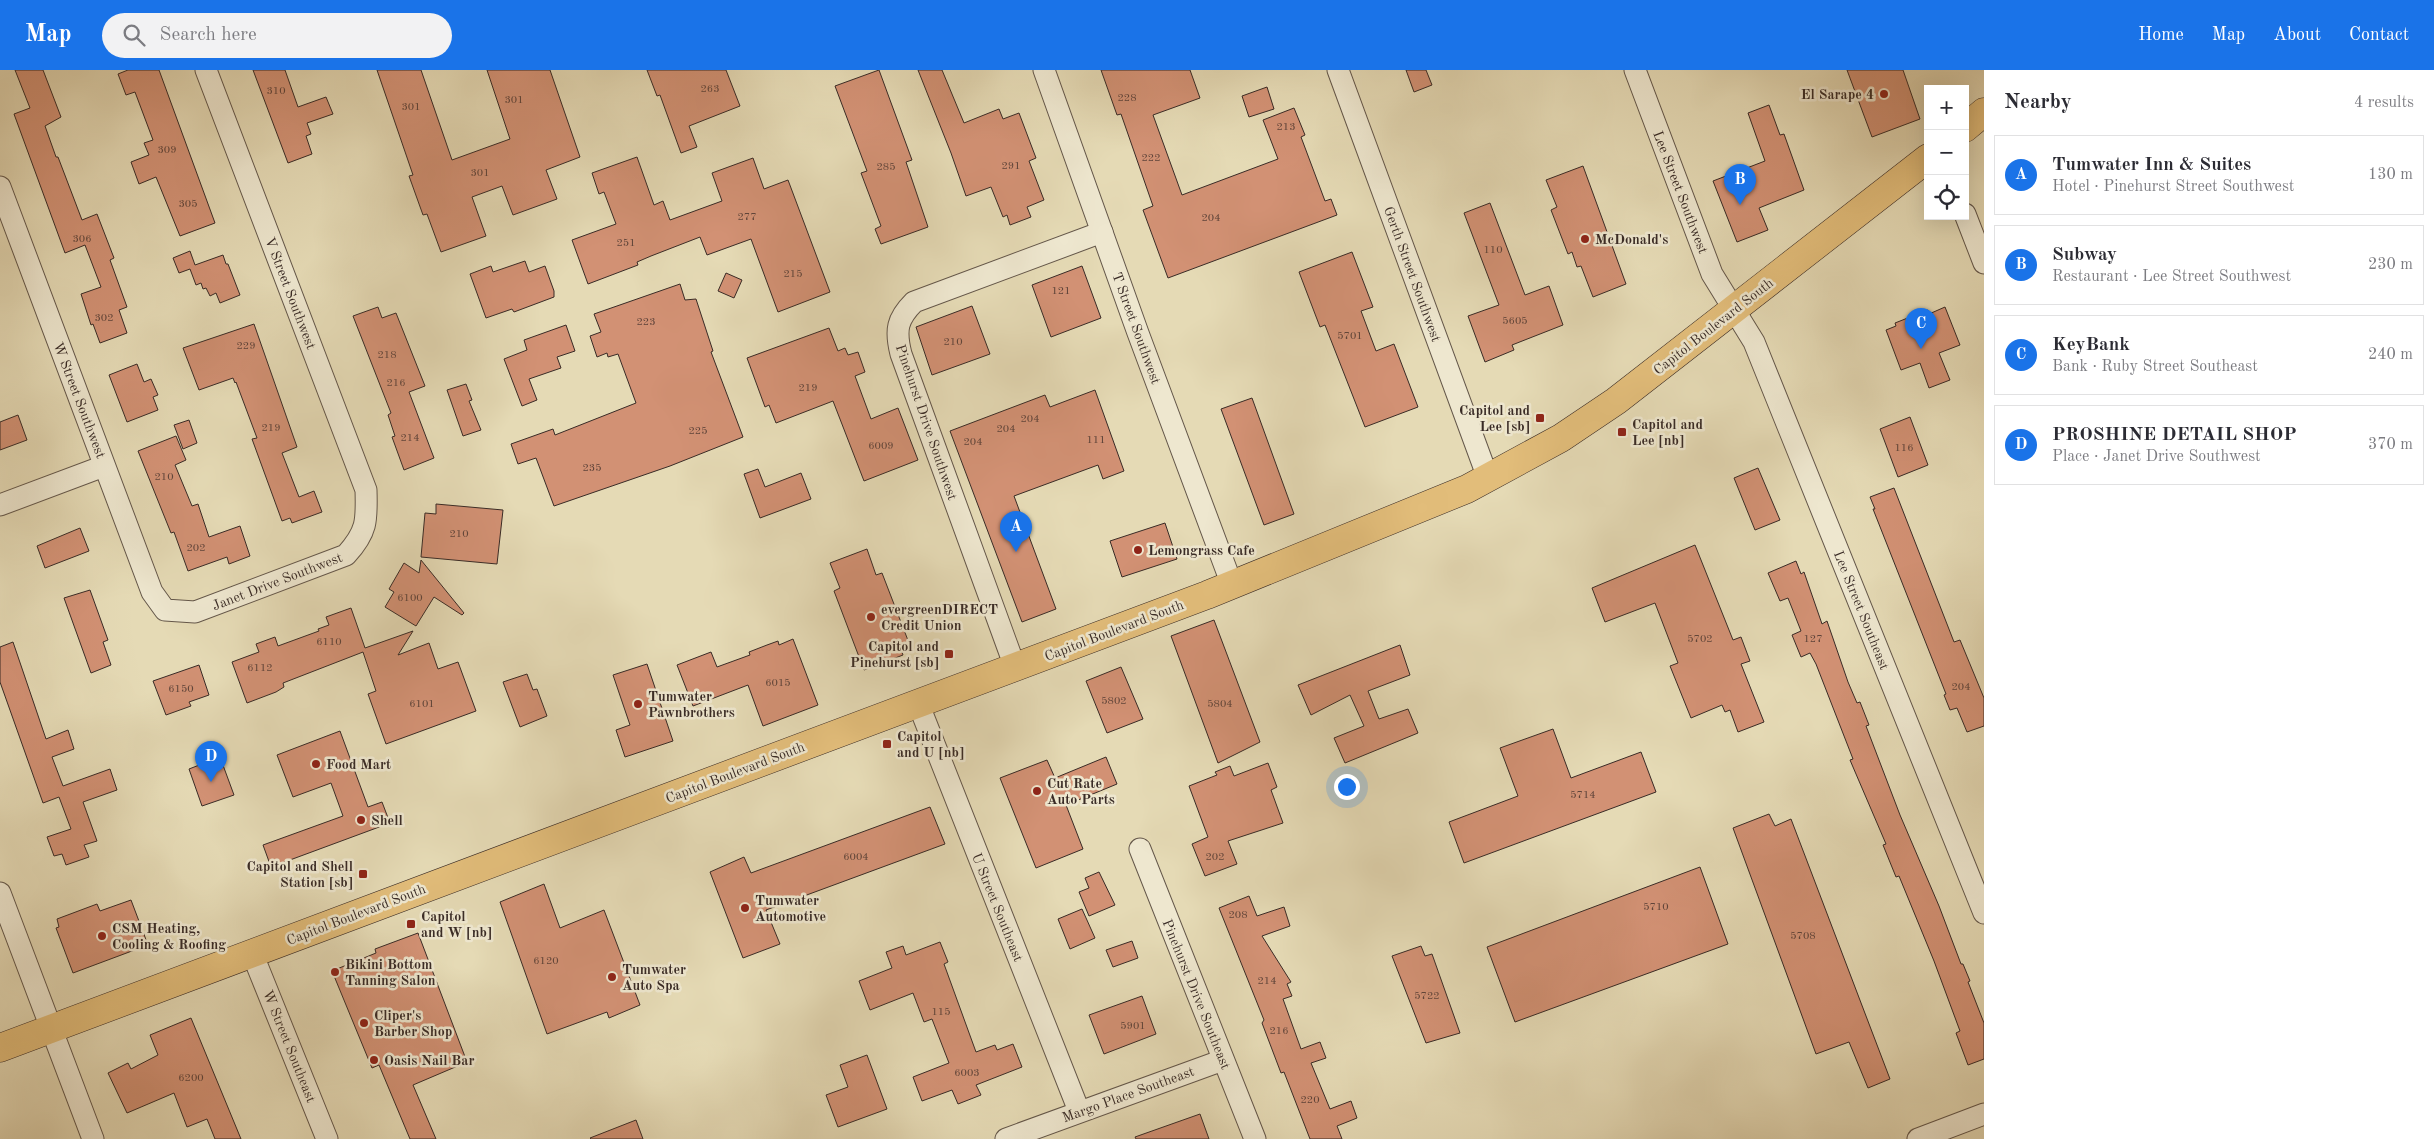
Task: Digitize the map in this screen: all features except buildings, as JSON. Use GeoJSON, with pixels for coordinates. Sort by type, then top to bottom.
{"type":"FeatureCollection","features":[{"type":"Feature","properties":{"kind":"main road"},"geometry":{"type":"LineString","coordinates":[[1969,125],[1984,112]]}},
{"type":"Feature","properties":{"kind":"main road","name":"Capitol Boulevard South"},"geometry":{"type":"LineString","coordinates":[[0,1048],[1232,585],[1478,483],[1561,438],[1616,401],[1736,310],[1924,161]]}},
{"type":"Feature","properties":{"kind":"street","name":"V Street Southwest"},"geometry":{"type":"LineString","coordinates":[[206,70],[366,490],[367,517]]}},
{"type":"Feature","properties":{"kind":"street","name":"T Street Southwest"},"geometry":{"type":"LineString","coordinates":[[1044,70],[1232,585]]}},
{"type":"Feature","properties":{"kind":"street","name":"Gerth Street Southwest"},"geometry":{"type":"LineString","coordinates":[[1338,70],[1478,483]]}},
{"type":"Feature","properties":{"kind":"street","name":"Lee Street Southwest"},"geometry":{"type":"LineString","coordinates":[[1635,70],[1712,274],[1736,310]]}},
{"type":"Feature","properties":{"kind":"street","name":"W Street Southwest"},"geometry":{"type":"LineString","coordinates":[[0,187],[152,592],[165,610]]}},
{"type":"Feature","properties":{"kind":"street"},"geometry":{"type":"LineString","coordinates":[[1967,220],[1984,263]]}},
{"type":"Feature","properties":{"kind":"street","name":"Pinehurst Drive Southwest"},"geometry":{"type":"LineString","coordinates":[[1016,667],[901,354],[897,336],[902,314],[914,302],[1102,232]]}},
{"type":"Feature","properties":{"kind":"street","name":"Lee Street Southeast"},"geometry":{"type":"LineString","coordinates":[[1736,310],[1754,342],[1984,913]]}},
{"type":"Feature","properties":{"kind":"street"},"geometry":{"type":"LineString","coordinates":[[0,505],[104,466]]}},
{"type":"Feature","properties":{"kind":"street","name":"Janet Drive Southwest"},"geometry":{"type":"LineString","coordinates":[[165,610],[195,612],[346,555],[360,540],[367,517]]}},
{"type":"Feature","properties":{"kind":"street","name":"U Street Southeast"},"geometry":{"type":"LineString","coordinates":[[918,703],[1079,1111]]}},
{"type":"Feature","properties":{"kind":"street","name":"Pinehurst Drive Southeast"},"geometry":{"type":"LineString","coordinates":[[1140,849],[1254,1139]]}},
{"type":"Feature","properties":{"kind":"street"},"geometry":{"type":"LineString","coordinates":[[0,893],[93,1139]]}},
{"type":"Feature","properties":{"kind":"street","name":"W Street Southeast"},"geometry":{"type":"LineString","coordinates":[[252,953],[327,1139]]}},
{"type":"Feature","properties":{"kind":"street","name":"Margo Place Southeast"},"geometry":{"type":"LineString","coordinates":[[1006,1139],[1223,1060]]}},
{"type":"Feature","properties":{"kind":"street"},"geometry":{"type":"LineString","coordinates":[[1918,1139],[1984,1114]]}},
{"type":"Feature","properties":{"kind":"place","name":"El Sarape 4"},"geometry":{"type":"Point","coordinates":[1884,94]}},
{"type":"Feature","properties":{"kind":"place","name":"Subway"},"geometry":{"type":"Point","coordinates":[1740,205]}},
{"type":"Feature","properties":{"kind":"place","name":"McDonald's"},"geometry":{"type":"Point","coordinates":[1585,239]}},
{"type":"Feature","properties":{"kind":"place","name":"KeyBank"},"geometry":{"type":"Point","coordinates":[1921,349]}},
{"type":"Feature","properties":{"kind":"place","name":"Capitol and Lee [sb]"},"geometry":{"type":"Point","coordinates":[1540,418]}},
{"type":"Feature","properties":{"kind":"place","name":"Capitol and Lee [nb]"},"geometry":{"type":"Point","coordinates":[1622,432]}},
{"type":"Feature","properties":{"kind":"place","name":"Lemongrass Cafe"},"geometry":{"type":"Point","coordinates":[1138,550]}},
{"type":"Feature","properties":{"kind":"place","name":"Tumwater Inn & Suites"},"geometry":{"type":"Point","coordinates":[1016,552]}},
{"type":"Feature","properties":{"kind":"place","name":"evergreenDIRECT Credit Union"},"geometry":{"type":"Point","coordinates":[871,617]}},
{"type":"Feature","properties":{"kind":"place","name":"Capitol and Pinehurst [sb]"},"geometry":{"type":"Point","coordinates":[949,654]}},
{"type":"Feature","properties":{"kind":"place","name":"Tumwater Pawnbrothers"},"geometry":{"type":"Point","coordinates":[638,704]}},
{"type":"Feature","properties":{"kind":"place","name":"Capitol and U [nb]"},"geometry":{"type":"Point","coordinates":[887,744]}},
{"type":"Feature","properties":{"kind":"place","name":"Food Mart"},"geometry":{"type":"Point","coordinates":[316,764]}},
{"type":"Feature","properties":{"kind":"place","name":"PROSHINE DETAIL SHOP"},"geometry":{"type":"Point","coordinates":[211,782]}},
{"type":"Feature","properties":{"kind":"place","name":"Cut Rate Auto Parts"},"geometry":{"type":"Point","coordinates":[1037,791]}},
{"type":"Feature","properties":{"kind":"place","name":"Shell"},"geometry":{"type":"Point","coordinates":[361,820]}},
{"type":"Feature","properties":{"kind":"place","name":"Capitol and Shell Station [sb]"},"geometry":{"type":"Point","coordinates":[363,874]}},
{"type":"Feature","properties":{"kind":"place","name":"Tumwater Automotive"},"geometry":{"type":"Point","coordinates":[745,908]}},
{"type":"Feature","properties":{"kind":"place","name":"Capitol and W [nb]"},"geometry":{"type":"Point","coordinates":[411,924]}},
{"type":"Feature","properties":{"kind":"place","name":"CSM Heating, Cooling & Roofing"},"geometry":{"type":"Point","coordinates":[102,936]}},
{"type":"Feature","properties":{"kind":"place","name":"Bikini Bottom Tanning Salon"},"geometry":{"type":"Point","coordinates":[335,972]}},
{"type":"Feature","properties":{"kind":"place","name":"Tumwater Auto Spa"},"geometry":{"type":"Point","coordinates":[612,977]}},
{"type":"Feature","properties":{"kind":"place","name":"Cliper's Barber Shop"},"geometry":{"type":"Point","coordinates":[364,1023]}},
{"type":"Feature","properties":{"kind":"place","name":"Oasis Nail Bar"},"geometry":{"type":"Point","coordinates":[374,1060]}}]}
